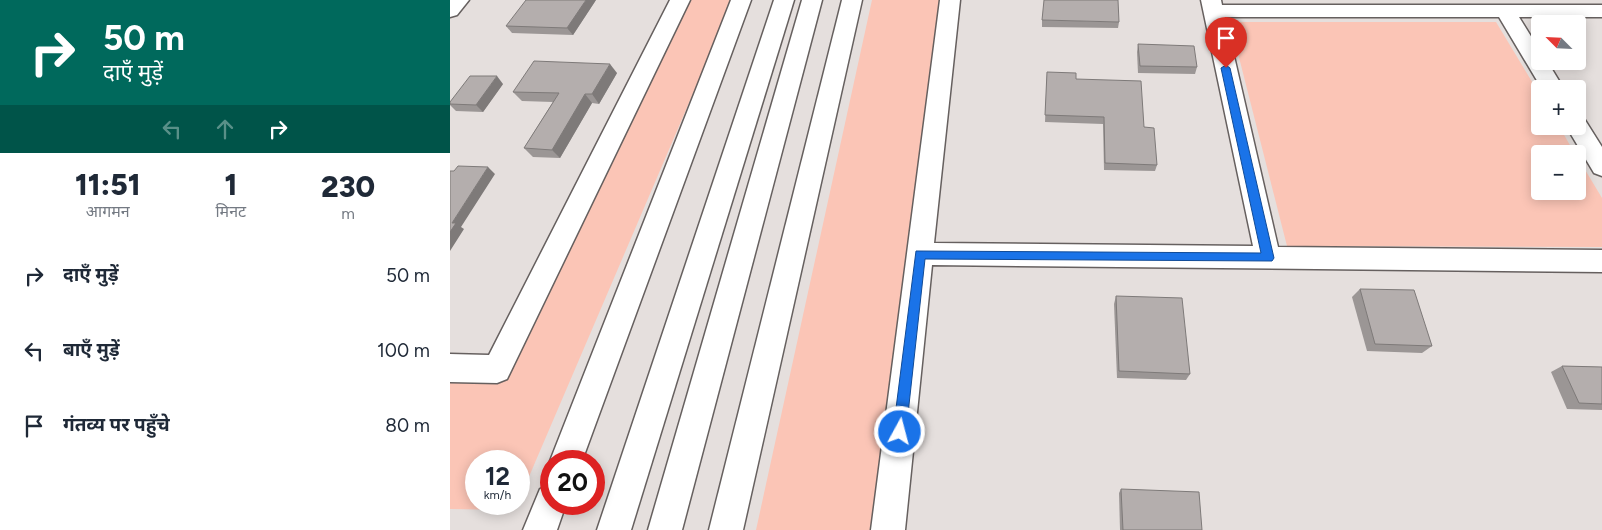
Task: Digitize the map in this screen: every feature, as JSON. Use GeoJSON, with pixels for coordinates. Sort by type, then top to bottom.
{"type":"FeatureCollection","features":[{"type":"Feature","properties":{"kind":"street"},"geometry":{"type":"LineString","coordinates":[[450,11],[459,0]]}},
{"type":"Feature","properties":{"kind":"street"},"geometry":{"type":"LineString","coordinates":[[450,368],[497,369],[680,0]]}},
{"type":"Feature","properties":{"kind":"street"},"geometry":{"type":"LineString","coordinates":[[570,450],[741,0]]}},
{"type":"Feature","properties":{"kind":"street"},"geometry":{"type":"LineString","coordinates":[[614,530],[784,0]]}},
{"type":"Feature","properties":{"kind":"street"},"geometry":{"type":"LineString","coordinates":[[665,530],[812,0]]}},
{"type":"Feature","properties":{"kind":"street"},"geometry":{"type":"LineString","coordinates":[[726,530],[852,0]]}},
{"type":"Feature","properties":{"kind":"street"},"geometry":{"type":"LineString","coordinates":[[888,530],[950,0]]}},
{"type":"Feature","properties":{"kind":"street"},"geometry":{"type":"LineString","coordinates":[[1268,258],[1212,6],[1602,11]]}},
{"type":"Feature","properties":{"kind":"street"},"geometry":{"type":"LineString","coordinates":[[1505,11],[1548,80]]}},
{"type":"Feature","properties":{"kind":"street"},"geometry":{"type":"LineString","coordinates":[[1582,135],[1602,167]]}},
{"type":"Feature","properties":{"kind":"street"},"geometry":{"type":"LineString","coordinates":[[920,254],[1602,261]]}},
{"type":"Feature","properties":{"kind":"street"},"geometry":{"type":"LineString","coordinates":[[540,530],[546,515]]}},
{"type":"Feature","properties":{"kind":"shaded area"},"geometry":{"type":"Polygon","coordinates":[[[690,0],[733,0],[530,474],[530,450],[465,450],[465,509],[450,509],[450,379],[504,380],[690,0]]]}},
{"type":"Feature","properties":{"kind":"shaded area"},"geometry":{"type":"Polygon","coordinates":[[[872,0],[940,0],[871,530],[756,530],[872,0]]]}},
{"type":"Feature","properties":{"kind":"shaded area"},"geometry":{"type":"Polygon","coordinates":[[[1230,22],[1496,22],[1531,80],[1531,135],[1564,135],[1570,145],[1531,145],[1531,200],[1586,200],[1586,171],[1602,198],[1602,247],[1287,246],[1230,22]]]}},
{"type":"Feature","properties":{"kind":"building"},"geometry":{"type":"Polygon","coordinates":[[[526,0],[586,0],[567,28],[506,26],[526,0]]]}},
{"type":"Feature","properties":{"kind":"building"},"geometry":{"type":"Polygon","coordinates":[[[1044,0],[1118,0],[1119,22],[1042,20],[1044,0]]]}},
{"type":"Feature","properties":{"kind":"building"},"geometry":{"type":"Polygon","coordinates":[[[1138,44],[1194,46],[1197,67],[1140,66],[1138,44]]]}},
{"type":"Feature","properties":{"kind":"building"},"geometry":{"type":"Polygon","coordinates":[[[534,61],[610,64],[592,94],[585,94],[552,150],[524,148],[559,93],[513,92],[534,61]]]}},
{"type":"Feature","properties":{"kind":"building"},"geometry":{"type":"Polygon","coordinates":[[[1047,72],[1076,73],[1076,79],[1141,81],[1144,127],[1154,128],[1157,165],[1105,163],[1104,117],[1045,115],[1047,72]]]}},
{"type":"Feature","properties":{"kind":"building"},"geometry":{"type":"Polygon","coordinates":[[[470,76],[497,76],[476,105],[450,104],[450,102],[470,76]]]}},
{"type":"Feature","properties":{"kind":"building"},"geometry":{"type":"Polygon","coordinates":[[[458,166],[488,167],[452,223],[456,223],[450,232],[450,171],[454,171],[458,166]]]}},
{"type":"Feature","properties":{"kind":"building"},"geometry":{"type":"Polygon","coordinates":[[[1360,289],[1414,290],[1432,346],[1375,344],[1360,289]]]}},
{"type":"Feature","properties":{"kind":"building"},"geometry":{"type":"Polygon","coordinates":[[[1116,296],[1182,298],[1190,374],[1119,371],[1116,296]]]}},
{"type":"Feature","properties":{"kind":"building"},"geometry":{"type":"Polygon","coordinates":[[[1562,366],[1602,367],[1602,404],[1579,403],[1562,366]]]}},
{"type":"Feature","properties":{"kind":"building"},"geometry":{"type":"Polygon","coordinates":[[[1121,489],[1199,492],[1202,530],[1123,530],[1121,489]]]}},
{"type":"Feature","properties":{"kind":"route"},"geometry":{"type":"LineString","coordinates":[[900,432],[920,254],[1268,258],[1226,68]]}}]}
